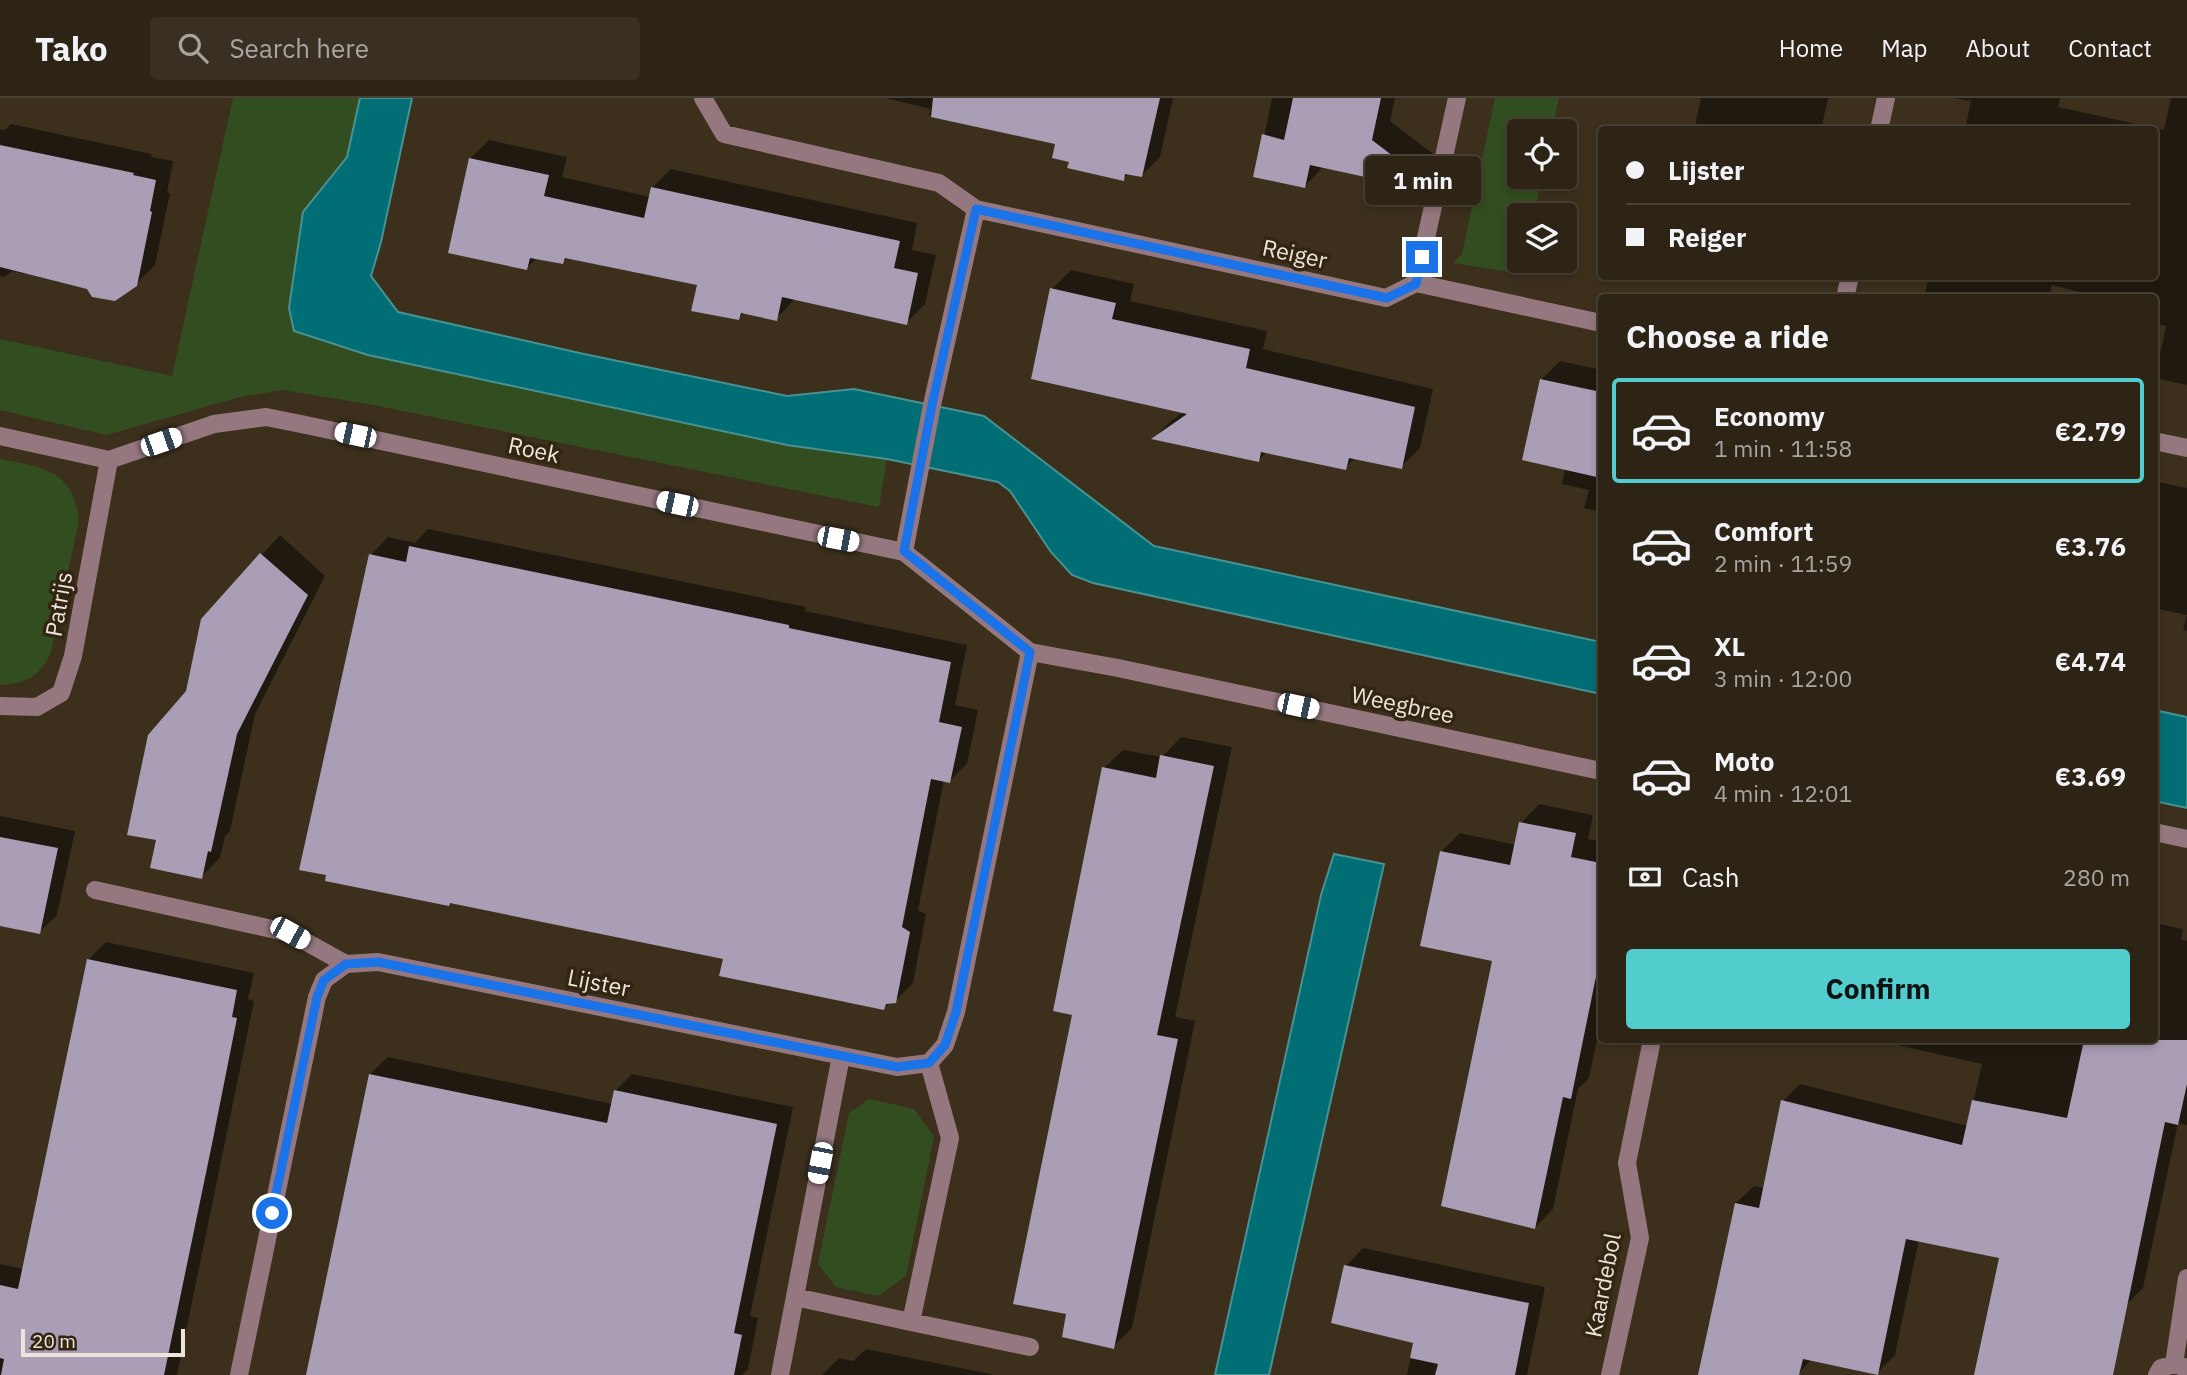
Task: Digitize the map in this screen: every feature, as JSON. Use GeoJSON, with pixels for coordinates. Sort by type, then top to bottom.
{"type":"FeatureCollection","features":[{"type":"Feature","properties":{"kind":"street","name":"Reiger"},"geometry":{"type":"LineString","coordinates":[[703,98],[724,134],[939,183],[976,209],[1387,298],[1416,284]]}},
{"type":"Feature","properties":{"kind":"street"},"geometry":{"type":"LineString","coordinates":[[1457,98],[1416,284],[1598,322]]}},
{"type":"Feature","properties":{"kind":"street"},"geometry":{"type":"LineString","coordinates":[[1880,126],[1886,98]]}},
{"type":"Feature","properties":{"kind":"street"},"geometry":{"type":"LineString","coordinates":[[904,551],[932,405],[976,209]]}},
{"type":"Feature","properties":{"kind":"street","name":"Roek"},"geometry":{"type":"LineString","coordinates":[[109,460],[214,424],[266,417],[904,551],[1030,652]]}},
{"type":"Feature","properties":{"kind":"street"},"geometry":{"type":"LineString","coordinates":[[0,436],[109,460]]}},
{"type":"Feature","properties":{"kind":"street"},"geometry":{"type":"LineString","coordinates":[[2158,441],[2187,447]]}},
{"type":"Feature","properties":{"kind":"street","name":"Patrijs"},"geometry":{"type":"LineString","coordinates":[[0,706],[37,707],[61,693],[73,656],[109,460]]}},
{"type":"Feature","properties":{"kind":"street"},"geometry":{"type":"LineString","coordinates":[[911,1322],[950,1138],[929,1063],[945,1045],[956,1012],[1030,652]]}},
{"type":"Feature","properties":{"kind":"street","name":"Weegbree"},"geometry":{"type":"LineString","coordinates":[[1030,652],[1118,668],[1598,770]]}},
{"type":"Feature","properties":{"kind":"street"},"geometry":{"type":"LineString","coordinates":[[2158,833],[2187,839]]}},
{"type":"Feature","properties":{"kind":"street"},"geometry":{"type":"LineString","coordinates":[[95,890],[290,933],[346,964],[324,980],[317,997],[239,1375]]}},
{"type":"Feature","properties":{"kind":"street","name":"Lijster"},"geometry":{"type":"LineString","coordinates":[[346,964],[378,962],[897,1067],[929,1063]]}},
{"type":"Feature","properties":{"kind":"street","name":"Kaardebol"},"geometry":{"type":"LineString","coordinates":[[1610,1375],[1640,1238],[1627,1163],[1651,1043]]}},
{"type":"Feature","properties":{"kind":"street"},"geometry":{"type":"LineString","coordinates":[[780,1375],[841,1056]]}},
{"type":"Feature","properties":{"kind":"street"},"geometry":{"type":"LineString","coordinates":[[2157,1375],[2161,1368],[2180,1366],[2187,1278]]}},
{"type":"Feature","properties":{"kind":"street"},"geometry":{"type":"LineString","coordinates":[[795,1297],[1030,1348]]}},
{"type":"Feature","properties":{"kind":"green space"},"geometry":{"type":"Polygon","coordinates":[[[233,98],[360,98],[347,157],[303,212],[289,308],[866,457],[887,459],[879,507],[368,404],[282,390],[240,397],[106,435],[0,410],[0,339],[172,376],[233,98]]]}},
{"type":"Feature","properties":{"kind":"green space"},"geometry":{"type":"Polygon","coordinates":[[[1495,98],[1559,98],[1555,119],[1507,119],[1507,189],[1539,189],[1537,203],[1507,203],[1507,272],[1453,263],[1462,254],[1495,98]]]}},
{"type":"Feature","properties":{"kind":"green space"},"geometry":{"type":"Polygon","coordinates":[[[0,459],[53,473],[70,490],[79,520],[51,652],[32,677],[18,683],[0,685],[0,459]]]}},
{"type":"Feature","properties":{"kind":"green space"},"geometry":{"type":"Polygon","coordinates":[[[869,1099],[914,1109],[934,1136],[906,1276],[878,1296],[836,1287],[818,1264],[849,1113],[869,1099]]]}},
{"type":"Feature","properties":{"kind":"water"},"geometry":{"type":"Polygon","coordinates":[[[360,98],[412,98],[381,242],[371,276],[398,312],[787,396],[854,389],[984,416],[1154,546],[1598,641],[1598,693],[1093,583],[1072,575],[1051,552],[1010,491],[998,482],[887,459],[787,445],[368,355],[294,331],[289,308],[303,212],[347,157],[360,98]]]}},
{"type":"Feature","properties":{"kind":"water"},"geometry":{"type":"Polygon","coordinates":[[[2158,711],[2187,717],[2187,808],[2158,802],[2158,711]]]}},
{"type":"Feature","properties":{"kind":"water"},"geometry":{"type":"Polygon","coordinates":[[[1334,854],[1384,864],[1269,1375],[1215,1375],[1321,895],[1334,854]]]}},
{"type":"Feature","properties":{"kind":"building"},"geometry":{"type":"Polygon","coordinates":[[[933,98],[1160,98],[1142,177],[1125,174],[1124,181],[1067,168],[1069,162],[1052,158],[1055,144],[931,117],[933,98]]]}},
{"type":"Feature","properties":{"kind":"building"},"geometry":{"type":"Polygon","coordinates":[[[1293,98],[1381,98],[1372,140],[1427,182],[1425,190],[1310,165],[1305,188],[1253,177],[1262,134],[1284,140],[1293,98]]]}},
{"type":"Feature","properties":{"kind":"building"},"geometry":{"type":"Polygon","coordinates":[[[0,145],[156,180],[137,286],[115,301],[92,297],[87,289],[0,267],[0,145]]]}},
{"type":"Feature","properties":{"kind":"building"},"geometry":{"type":"Polygon","coordinates":[[[469,158],[549,175],[544,196],[644,218],[651,187],[900,241],[894,268],[918,273],[907,325],[782,297],[777,321],[741,313],[739,320],[691,311],[697,285],[565,258],[563,264],[530,258],[527,270],[448,253],[469,158]]]}},
{"type":"Feature","properties":{"kind":"building"},"geometry":{"type":"Polygon","coordinates":[[[1050,288],[1116,303],[1112,319],[1250,349],[1246,368],[1415,407],[1402,469],[1349,458],[1346,470],[1261,452],[1259,462],[1151,439],[1187,414],[1031,379],[1050,288]]]}},
{"type":"Feature","properties":{"kind":"building"},"geometry":{"type":"Polygon","coordinates":[[[1540,379],[1598,391],[1598,477],[1522,460],[1540,379]]]}},
{"type":"Feature","properties":{"kind":"building"},"geometry":{"type":"Polygon","coordinates":[[[409,546],[789,625],[789,628],[951,662],[939,722],[962,727],[950,783],[931,779],[902,927],[910,932],[896,1003],[886,1004],[884,1010],[719,976],[723,959],[450,903],[449,906],[325,881],[326,875],[299,870],[369,554],[406,562],[409,546]]]}},
{"type":"Feature","properties":{"kind":"building"},"geometry":{"type":"Polygon","coordinates":[[[260,553],[308,595],[237,734],[211,852],[208,851],[202,879],[150,868],[156,840],[127,835],[148,735],[186,691],[201,619],[260,553]]]}},
{"type":"Feature","properties":{"kind":"building"},"geometry":{"type":"Polygon","coordinates":[[[1160,755],[1214,766],[1157,1035],[1178,1039],[1114,1349],[1062,1337],[1066,1314],[1013,1304],[1072,1015],[1053,1011],[1102,767],[1156,778],[1160,755]]]}},
{"type":"Feature","properties":{"kind":"building"},"geometry":{"type":"Polygon","coordinates":[[[1519,822],[1576,833],[1571,857],[1598,862],[1598,967],[1571,1099],[1563,1097],[1535,1229],[1441,1206],[1492,961],[1420,946],[1440,851],[1510,865],[1519,822]]]}},
{"type":"Feature","properties":{"kind":"building"},"geometry":{"type":"Polygon","coordinates":[[[0,837],[58,848],[40,934],[0,926],[0,837]]]}},
{"type":"Feature","properties":{"kind":"building"},"geometry":{"type":"Polygon","coordinates":[[[87,959],[237,990],[232,1017],[237,1018],[212,1144],[164,1375],[1,1375],[4,1359],[0,1358],[0,1285],[18,1289],[87,959]]]}},
{"type":"Feature","properties":{"kind":"building"},"geometry":{"type":"Polygon","coordinates":[[[2158,1040],[2187,1040],[2187,1084],[2178,1125],[2165,1122],[2113,1375],[1974,1375],[1999,1258],[1906,1239],[1878,1375],[1803,1359],[1799,1375],[1698,1375],[1735,1203],[1759,1208],[1781,1100],[1962,1145],[1972,1100],[2067,1118],[2083,1043],[2158,1043],[2158,1040]]]}},
{"type":"Feature","properties":{"kind":"building"},"geometry":{"type":"Polygon","coordinates":[[[369,1074],[607,1123],[614,1090],[777,1124],[734,1333],[742,1335],[734,1375],[306,1375],[369,1074]]]}},
{"type":"Feature","properties":{"kind":"building"},"geometry":{"type":"Polygon","coordinates":[[[1344,1265],[1529,1303],[1515,1375],[1435,1375],[1438,1364],[1410,1358],[1413,1343],[1331,1323],[1344,1265]]]}},
{"type":"Feature","properties":{"kind":"route"},"geometry":{"type":"LineString","coordinates":[[272,1213],[317,997],[324,980],[346,964],[378,962],[897,1067],[929,1063],[945,1045],[956,1012],[1030,652],[904,551],[932,405],[976,209],[1387,298],[1416,284],[1422,257]]}}]}
